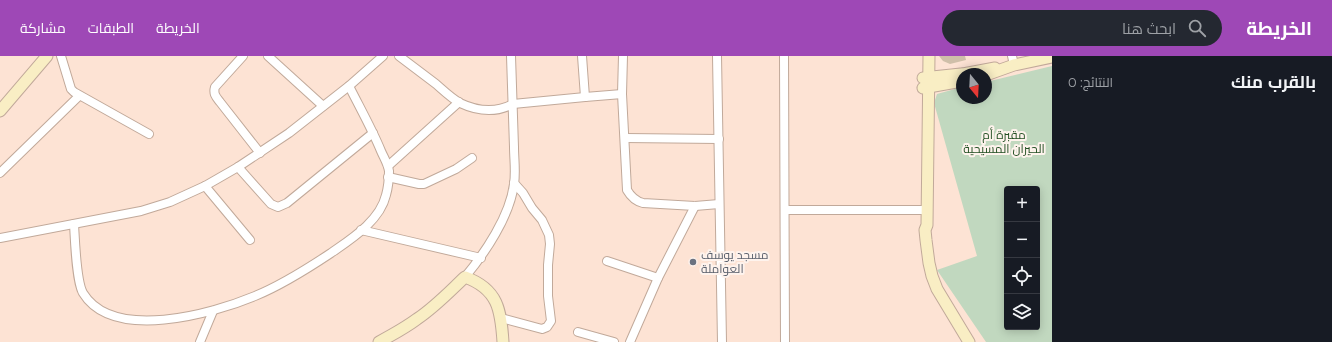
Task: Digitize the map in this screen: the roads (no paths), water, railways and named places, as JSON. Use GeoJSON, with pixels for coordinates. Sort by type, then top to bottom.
{"type":"FeatureCollection","features":[{"type":"Feature","properties":{"kind":"street"},"geometry":{"type":"LineString","coordinates":[[0,111],[47,56]]}},
{"type":"Feature","properties":{"kind":"street"},"geometry":{"type":"LineString","coordinates":[[61,56],[71,89],[79,96],[150,134]]}},
{"type":"Feature","properties":{"kind":"street"},"geometry":{"type":"LineString","coordinates":[[243,56],[215,87],[214,91],[215,96],[260,153]]}},
{"type":"Feature","properties":{"kind":"street"},"geometry":{"type":"LineString","coordinates":[[268,56],[323,106]]}},
{"type":"Feature","properties":{"kind":"street"},"geometry":{"type":"LineString","coordinates":[[0,238],[141,211],[170,202],[205,186],[238,167],[290,133],[349,86],[383,56]]}},
{"type":"Feature","properties":{"kind":"street"},"geometry":{"type":"LineString","coordinates":[[399,56],[459,102],[471,107],[486,110],[497,110],[513,104],[586,96],[622,94]]}},
{"type":"Feature","properties":{"kind":"street"},"geometry":{"type":"LineString","coordinates":[[379,342],[404,329],[418,319],[465,278],[480,258],[509,204],[514,183],[511,56]]}},
{"type":"Feature","properties":{"kind":"street"},"geometry":{"type":"LineString","coordinates":[[582,56],[586,96]]}},
{"type":"Feature","properties":{"kind":"street"},"geometry":{"type":"LineString","coordinates":[[623,56],[622,94],[627,190],[637,202],[643,203],[695,206],[719,204]]}},
{"type":"Feature","properties":{"kind":"street"},"geometry":{"type":"LineString","coordinates":[[717,56],[722,342]]}},
{"type":"Feature","properties":{"kind":"street"},"geometry":{"type":"LineString","coordinates":[[784,56],[785,342]]}},
{"type":"Feature","properties":{"kind":"street"},"geometry":{"type":"LineString","coordinates":[[923,56],[926,83]]}},
{"type":"Feature","properties":{"kind":"street"},"geometry":{"type":"LineString","coordinates":[[929,56],[926,83],[923,225],[926,230],[929,263],[937,289],[969,342]]}},
{"type":"Feature","properties":{"kind":"street"},"geometry":{"type":"LineString","coordinates":[[992,68],[1010,63],[1052,57]]}},
{"type":"Feature","properties":{"kind":"street"},"geometry":{"type":"LineString","coordinates":[[992,74],[1010,63]]}},
{"type":"Feature","properties":{"kind":"street"},"geometry":{"type":"LineString","coordinates":[[926,83],[956,76]]}},
{"type":"Feature","properties":{"kind":"street"},"geometry":{"type":"LineString","coordinates":[[926,83],[956,81]]}},
{"type":"Feature","properties":{"kind":"street"},"geometry":{"type":"LineString","coordinates":[[74,224],[80,284],[83,292],[90,302],[100,310],[115,317],[129,320],[147,321],[179,318],[213,311],[255,296],[289,280],[308,269],[361,230],[377,215],[384,203],[388,166],[349,86]]}},
{"type":"Feature","properties":{"kind":"street"},"geometry":{"type":"LineString","coordinates":[[0,173],[79,96]]}},
{"type":"Feature","properties":{"kind":"street"},"geometry":{"type":"LineString","coordinates":[[388,166],[459,102]]}},
{"type":"Feature","properties":{"kind":"street"},"geometry":{"type":"LineString","coordinates":[[238,167],[271,204],[278,207],[287,203],[373,133]]}},
{"type":"Feature","properties":{"kind":"street"},"geometry":{"type":"LineString","coordinates":[[625,138],[718,139]]}},
{"type":"Feature","properties":{"kind":"street"},"geometry":{"type":"LineString","coordinates":[[388,177],[424,184],[456,169],[472,158]]}},
{"type":"Feature","properties":{"kind":"street"},"geometry":{"type":"LineString","coordinates":[[501,318],[542,329],[547,327],[551,322],[548,296],[549,235],[542,220],[514,183]]}},
{"type":"Feature","properties":{"kind":"street"},"geometry":{"type":"LineString","coordinates":[[205,186],[250,240]]}},
{"type":"Feature","properties":{"kind":"street"},"geometry":{"type":"LineString","coordinates":[[630,342],[658,278],[695,206]]}},
{"type":"Feature","properties":{"kind":"street"},"geometry":{"type":"LineString","coordinates":[[785,210],[924,210]]}},
{"type":"Feature","properties":{"kind":"street"},"geometry":{"type":"LineString","coordinates":[[361,230],[480,258]]}},
{"type":"Feature","properties":{"kind":"street"},"geometry":{"type":"LineString","coordinates":[[607,261],[658,278]]}},
{"type":"Feature","properties":{"kind":"street"},"geometry":{"type":"LineString","coordinates":[[465,278],[475,281],[495,300],[501,318],[503,342]]}},
{"type":"Feature","properties":{"kind":"street"},"geometry":{"type":"LineString","coordinates":[[200,342],[213,311]]}},
{"type":"Feature","properties":{"kind":"street"},"geometry":{"type":"LineString","coordinates":[[578,332],[614,342]]}},
{"type":"Feature","properties":{"kind":"place","name":"مسجد يوسف العواملة"},"geometry":{"type":"Point","coordinates":[693,262]}},
{"type":"Feature","properties":{"kind":"park label","name":"مقبرة أم الحيران المسيحية"},"geometry":{"type":"Point","coordinates":[1004,142]}}]}
